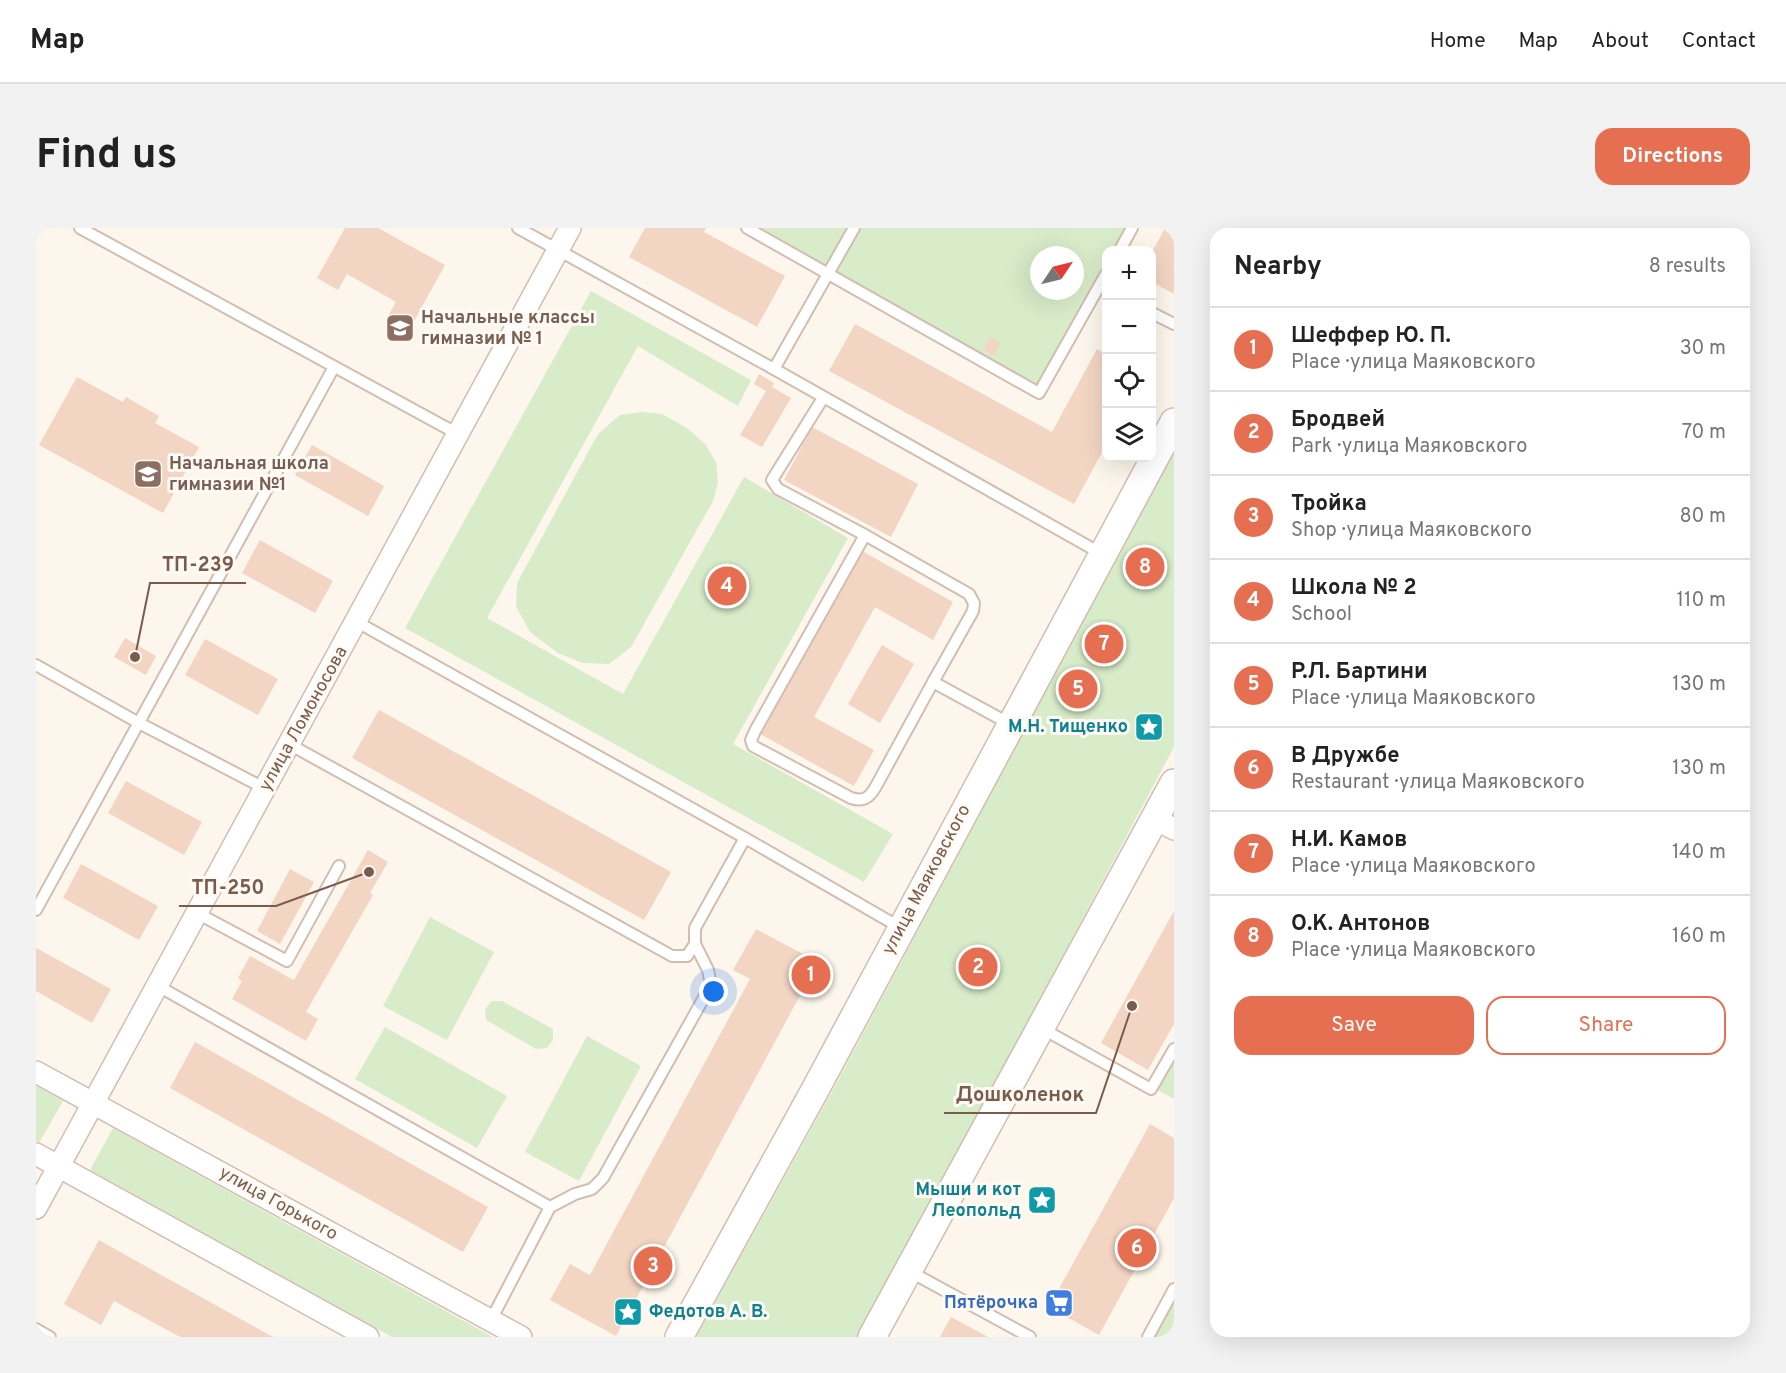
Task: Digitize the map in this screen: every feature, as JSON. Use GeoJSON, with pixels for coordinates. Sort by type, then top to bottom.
{"type":"FeatureCollection","features":[{"type":"Feature","properties":{"kind":"street","name":"улица Ломоносова"},"geometry":{"type":"LineString","coordinates":[[36,1208],[357,622],[456,433],[570,228]]}},
{"type":"Feature","properties":{"kind":"street","name":"улица Маяковского"},"geometry":{"type":"LineString","coordinates":[[679,1337],[816,1090],[1174,422]]}},
{"type":"Feature","properties":{"kind":"street"},"geometry":{"type":"LineString","coordinates":[[872,1337],[1041,1028],[1164,824],[1174,783]]}},
{"type":"Feature","properties":{"kind":"street","name":"улица Горького"},"geometry":{"type":"LineString","coordinates":[[36,1072],[521,1337]]}},
{"type":"Feature","properties":{"kind":"street"},"geometry":{"type":"LineString","coordinates":[[36,1154],[368,1337]]}},
{"type":"Feature","properties":{"kind":"lane"},"geometry":{"type":"LineString","coordinates":[[80,228],[456,433]]}},
{"type":"Feature","properties":{"kind":"lane"},"geometry":{"type":"LineString","coordinates":[[518,228],[774,369],[1103,555]]}},
{"type":"Feature","properties":{"kind":"lane"},"geometry":{"type":"LineString","coordinates":[[747,228],[1039,393],[1102,290]]}},
{"type":"Feature","properties":{"kind":"lane"},"geometry":{"type":"LineString","coordinates":[[774,369],[854,228]]}},
{"type":"Feature","properties":{"kind":"lane"},"geometry":{"type":"LineString","coordinates":[[1122,246],[1132,228]]}},
{"type":"Feature","properties":{"kind":"lane"},"geometry":{"type":"LineString","coordinates":[[1156,315],[1174,324]]}},
{"type":"Feature","properties":{"kind":"lane"},"geometry":{"type":"LineString","coordinates":[[36,910],[334,367]]}},
{"type":"Feature","properties":{"kind":"lane"},"geometry":{"type":"LineString","coordinates":[[823,398],[772,480],[778,489],[865,535],[969,594],[974,603],[973,611],[875,788],[869,797],[860,801],[753,747],[751,740],[865,535]]}},
{"type":"Feature","properties":{"kind":"lane"},"geometry":{"type":"LineString","coordinates":[[357,622],[746,838],[901,928]]}},
{"type":"Feature","properties":{"kind":"lane"},"geometry":{"type":"LineString","coordinates":[[36,665],[139,723],[266,789]]}},
{"type":"Feature","properties":{"kind":"lane"},"geometry":{"type":"LineString","coordinates":[[933,682],[1011,725]]}},
{"type":"Feature","properties":{"kind":"lane"},"geometry":{"type":"LineString","coordinates":[[290,744],[672,956],[687,956],[695,944]]}},
{"type":"Feature","properties":{"kind":"lane"},"geometry":{"type":"LineString","coordinates":[[491,1320],[550,1207],[574,1194],[592,1190],[603,1178],[711,985],[708,970],[695,944],[695,928],[746,838]]}},
{"type":"Feature","properties":{"kind":"lane"},"geometry":{"type":"LineString","coordinates":[[197,913],[287,961],[339,866]]}},
{"type":"Feature","properties":{"kind":"lane"},"geometry":{"type":"LineString","coordinates":[[158,986],[550,1207]]}},
{"type":"Feature","properties":{"kind":"lane"},"geometry":{"type":"LineString","coordinates":[[1041,1028],[1151,1089],[1174,1049]]}},
{"type":"Feature","properties":{"kind":"lane"},"geometry":{"type":"LineString","coordinates":[[908,1271],[1030,1337]]}},
{"type":"Feature","properties":{"kind":"lane"},"geometry":{"type":"LineString","coordinates":[[1148,1337],[1174,1290]]}},
{"type":"Feature","properties":{"kind":"lane"},"geometry":{"type":"LineString","coordinates":[[36,1329],[50,1337]]}},
{"type":"Feature","properties":{"kind":"green space"},"geometry":{"type":"Polygon","coordinates":[[[755,228],[1128,228],[1117,246],[1102,246],[1102,273],[1038,388],[755,228]]]}},
{"type":"Feature","properties":{"kind":"green space"},"geometry":{"type":"Polygon","coordinates":[[[591,291],[751,380],[738,406],[638,346],[487,618],[623,694],[744,477],[848,538],[733,744],[893,834],[864,882],[405,628],[591,291]]]}},
{"type":"Feature","properties":{"kind":"green space"},"geometry":{"type":"Polygon","coordinates":[[[642,412],[662,414],[687,428],[705,444],[716,462],[718,483],[713,501],[631,647],[609,664],[583,663],[558,653],[530,632],[516,606],[517,583],[598,434],[620,415],[642,412]]]}},
{"type":"Feature","properties":{"kind":"green space"},"geometry":{"type":"Polygon","coordinates":[[[1174,450],[1174,747],[959,1151],[857,1337],[696,1337],[833,1090],[1174,450]]]}},
{"type":"Feature","properties":{"kind":"green space"},"geometry":{"type":"Polygon","coordinates":[[[430,917],[494,952],[447,1040],[383,1006],[430,917]]]}},
{"type":"Feature","properties":{"kind":"green space"},"geometry":{"type":"Polygon","coordinates":[[[492,1001],[502,1001],[553,1029],[553,1040],[547,1048],[536,1049],[486,1020],[485,1009],[492,1001]]]}},
{"type":"Feature","properties":{"kind":"green space"},"geometry":{"type":"Polygon","coordinates":[[[385,1027],[507,1096],[477,1148],[355,1079],[385,1027]]]}},
{"type":"Feature","properties":{"kind":"green space"},"geometry":{"type":"Polygon","coordinates":[[[587,1036],[641,1066],[579,1181],[525,1152],[587,1036]]]}},
{"type":"Feature","properties":{"kind":"green space"},"geometry":{"type":"Polygon","coordinates":[[[1174,1061],[1174,1099],[1158,1090],[1174,1061]]]}},
{"type":"Feature","properties":{"kind":"green space"},"geometry":{"type":"Polygon","coordinates":[[[36,1086],[63,1101],[39,1143],[36,1141],[36,1086]]]}},
{"type":"Feature","properties":{"kind":"green space"},"geometry":{"type":"Polygon","coordinates":[[[113,1128],[493,1337],[392,1337],[90,1170],[113,1128]]]}},
{"type":"Feature","properties":{"kind":"green space"},"geometry":{"type":"Polygon","coordinates":[[[1174,1301],[1174,1337],[1155,1337],[1174,1301]]]}},
{"type":"Feature","properties":{"kind":"building"},"geometry":{"type":"Polygon","coordinates":[[[345,228],[378,228],[445,265],[409,330],[387,318],[396,302],[347,274],[338,290],[317,278],[345,228]]]}},
{"type":"Feature","properties":{"kind":"building"},"geometry":{"type":"Polygon","coordinates":[[[645,228],[706,228],[704,232],[785,276],[757,327],[629,257],[645,228]]]}},
{"type":"Feature","properties":{"kind":"building"},"geometry":{"type":"Polygon","coordinates":[[[1165,228],[1174,228],[1174,294],[1156,284],[1155,246],[1165,228]]]}},
{"type":"Feature","properties":{"kind":"building"},"geometry":{"type":"Polygon","coordinates":[[[855,324],[1052,432],[1097,349],[1102,352],[1102,452],[1074,504],[829,371],[855,324]]]}},
{"type":"Feature","properties":{"kind":"building"},"geometry":{"type":"Polygon","coordinates":[[[990,337],[1001,343],[994,356],[983,350],[990,337]]]}},
{"type":"Feature","properties":{"kind":"building"},"geometry":{"type":"Polygon","coordinates":[[[759,374],[774,383],[772,387],[791,398],[762,447],[740,435],[766,391],[754,384],[759,374]]]}},
{"type":"Feature","properties":{"kind":"building"},"geometry":{"type":"Polygon","coordinates":[[[77,377],[123,402],[126,397],[159,416],[155,423],[199,447],[163,513],[39,445],[77,377]]]}},
{"type":"Feature","properties":{"kind":"building"},"geometry":{"type":"Polygon","coordinates":[[[812,427],[918,484],[891,537],[784,480],[812,427]]]}},
{"type":"Feature","properties":{"kind":"building"},"geometry":{"type":"Polygon","coordinates":[[[312,445],[384,486],[368,516],[295,475],[312,445]]]}},
{"type":"Feature","properties":{"kind":"building"},"geometry":{"type":"Polygon","coordinates":[[[260,540],[333,581],[315,613],[242,573],[260,540]]]}},
{"type":"Feature","properties":{"kind":"building"},"geometry":{"type":"Polygon","coordinates":[[[862,551],[953,602],[933,640],[875,607],[814,717],[874,750],[854,786],[760,734],[862,551]]]}},
{"type":"Feature","properties":{"kind":"building"},"geometry":{"type":"Polygon","coordinates":[[[125,638],[156,656],[146,675],[114,657],[125,638]]]}},
{"type":"Feature","properties":{"kind":"building"},"geometry":{"type":"Polygon","coordinates":[[[205,639],[278,679],[258,715],[185,675],[205,639]]]}},
{"type":"Feature","properties":{"kind":"building"},"geometry":{"type":"Polygon","coordinates":[[[882,645],[914,664],[880,723],[848,704],[882,645]]]}},
{"type":"Feature","properties":{"kind":"building"},"geometry":{"type":"Polygon","coordinates":[[[379,710],[671,872],[644,920],[352,758],[379,710]]]}},
{"type":"Feature","properties":{"kind":"building"},"geometry":{"type":"Polygon","coordinates":[[[126,781],[202,822],[184,855],[108,813],[126,781]]]}},
{"type":"Feature","properties":{"kind":"building"},"geometry":{"type":"Polygon","coordinates":[[[368,850],[388,862],[370,893],[373,895],[306,1012],[318,1019],[306,1041],[232,999],[242,981],[238,978],[250,956],[294,980],[368,850]]]}},
{"type":"Feature","properties":{"kind":"building"},"geometry":{"type":"Polygon","coordinates":[[[81,864],[158,906],[139,940],[63,898],[81,864]]]}},
{"type":"Feature","properties":{"kind":"building"},"geometry":{"type":"Polygon","coordinates":[[[290,869],[314,882],[280,944],[257,931],[290,869]]]}},
{"type":"Feature","properties":{"kind":"building"},"geometry":{"type":"Polygon","coordinates":[[[1174,911],[1174,1024],[1148,1070],[1101,1043],[1174,911]]]}},
{"type":"Feature","properties":{"kind":"building"},"geometry":{"type":"Polygon","coordinates":[[[756,929],[818,962],[616,1336],[550,1300],[570,1264],[590,1275],[750,979],[733,970],[756,929]]]}},
{"type":"Feature","properties":{"kind":"building"},"geometry":{"type":"Polygon","coordinates":[[[36,948],[111,989],[92,1023],[36,991],[36,948]]]}},
{"type":"Feature","properties":{"kind":"building"},"geometry":{"type":"Polygon","coordinates":[[[195,1042],[488,1207],[463,1252],[170,1088],[195,1042]]]}},
{"type":"Feature","properties":{"kind":"building"},"geometry":{"type":"Polygon","coordinates":[[[1150,1124],[1174,1138],[1174,1198],[1099,1335],[1049,1307],[1150,1124]]]}},
{"type":"Feature","properties":{"kind":"building"},"geometry":{"type":"Polygon","coordinates":[[[99,1240],[273,1337],[180,1337],[114,1301],[101,1325],[64,1304],[99,1240]]]}},
{"type":"Feature","properties":{"kind":"building"},"geometry":{"type":"Polygon","coordinates":[[[951,1317],[988,1337],[940,1337],[951,1317]]]}},
{"type":"Feature","properties":{"kind":"place","name":"Начальные классы гимназии № 1"},"geometry":{"type":"Point","coordinates":[400,328]}},
{"type":"Feature","properties":{"kind":"place","name":"Начальная школа гимназии №1"},"geometry":{"type":"Point","coordinates":[148,474]}},
{"type":"Feature","properties":{"kind":"place","name":"О.К. Антонов"},"geometry":{"type":"Point","coordinates":[1145,567]}},
{"type":"Feature","properties":{"kind":"place","name":"Школа № 2"},"geometry":{"type":"Point","coordinates":[727,586]}},
{"type":"Feature","properties":{"kind":"place","name":"Н.И. Камов"},"geometry":{"type":"Point","coordinates":[1104,644]}},
{"type":"Feature","properties":{"kind":"place","name":"ТП-239"},"geometry":{"type":"Point","coordinates":[135,657]}},
{"type":"Feature","properties":{"kind":"place","name":"Р.Л. Бартини"},"geometry":{"type":"Point","coordinates":[1078,689]}},
{"type":"Feature","properties":{"kind":"place","name":"М.Н. Тищенко"},"geometry":{"type":"Point","coordinates":[1149,727]}},
{"type":"Feature","properties":{"kind":"place","name":"ТП-250"},"geometry":{"type":"Point","coordinates":[369,872]}},
{"type":"Feature","properties":{"kind":"place","name":"Бродвей"},"geometry":{"type":"Point","coordinates":[978,967]}},
{"type":"Feature","properties":{"kind":"place","name":"Шеффер Ю. П."},"geometry":{"type":"Point","coordinates":[811,975]}},
{"type":"Feature","properties":{"kind":"place","name":"Дошколенок"},"geometry":{"type":"Point","coordinates":[1132,1006]}},
{"type":"Feature","properties":{"kind":"place","name":"Мыши и кот Леопольд"},"geometry":{"type":"Point","coordinates":[1042,1200]}},
{"type":"Feature","properties":{"kind":"place","name":"В Дружбе"},"geometry":{"type":"Point","coordinates":[1137,1248]}},
{"type":"Feature","properties":{"kind":"place","name":"Тройка"},"geometry":{"type":"Point","coordinates":[653,1266]}},
{"type":"Feature","properties":{"kind":"place","name":"Пятёрочка"},"geometry":{"type":"Point","coordinates":[1059,1303]}},
{"type":"Feature","properties":{"kind":"place","name":"Федотов А. В."},"geometry":{"type":"Point","coordinates":[628,1312]}}]}
